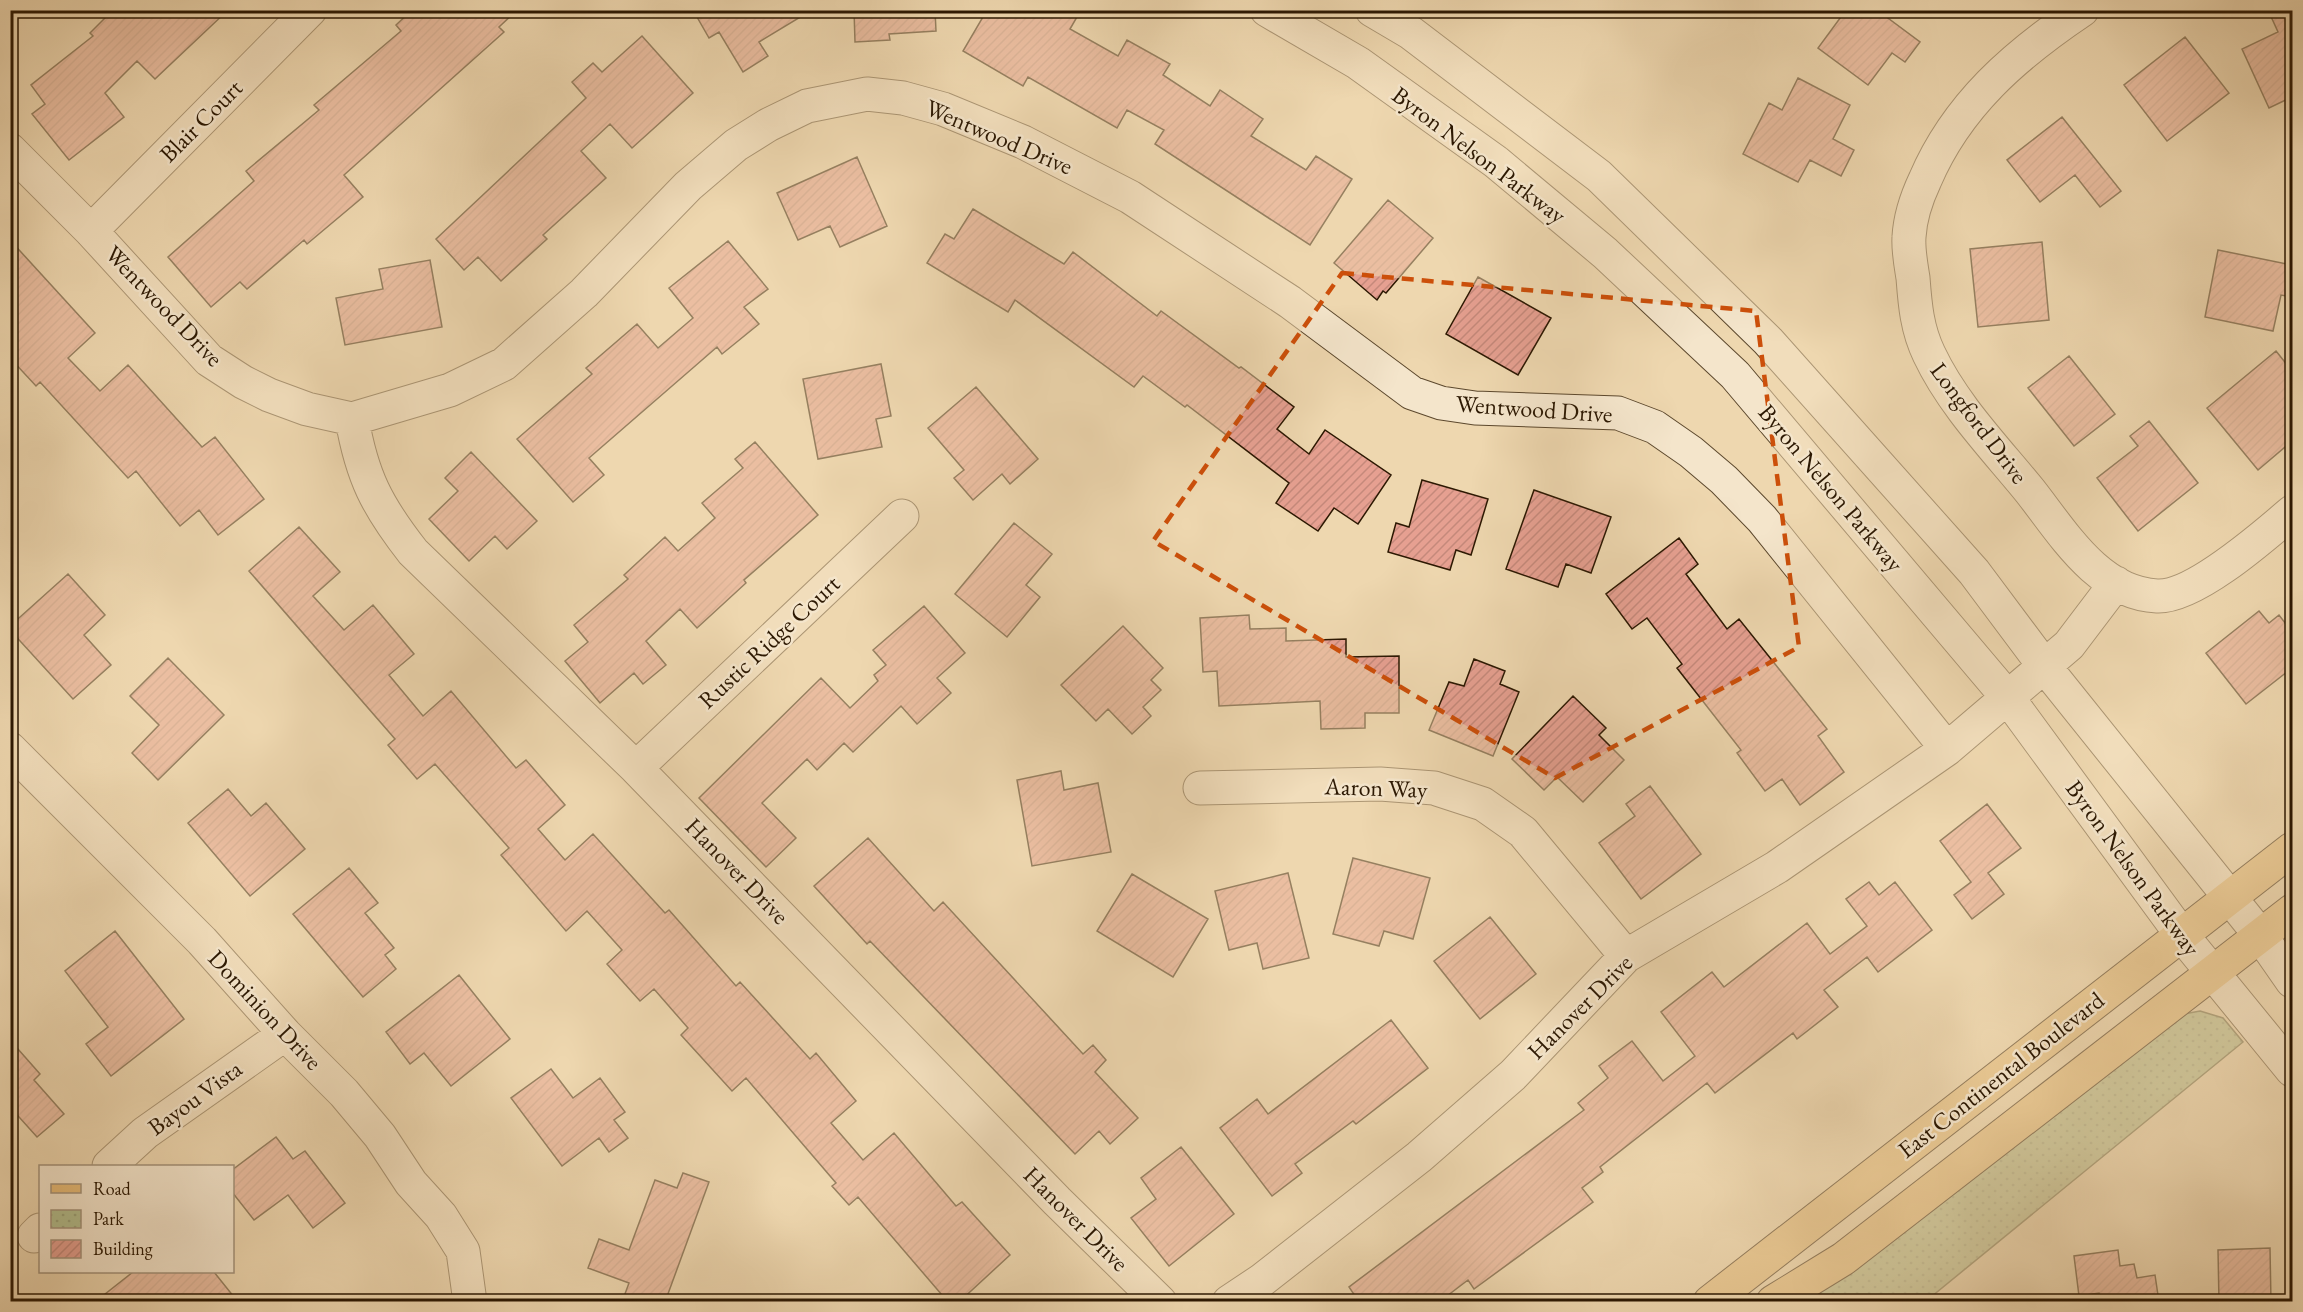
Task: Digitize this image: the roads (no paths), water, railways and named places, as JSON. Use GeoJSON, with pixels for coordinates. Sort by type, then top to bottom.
{"type":"FeatureCollection","features":[{"type":"Feature","properties":{"kind":"main road","name":"East Continental Boulevard"},"geometry":{"type":"LineString","coordinates":[[1710,1302],[2292,849]]}},
{"type":"Feature","properties":{"kind":"main road","name":"East Continental Boulevard"},"geometry":{"type":"LineString","coordinates":[[1773,1302],[1843,1259],[2033,1115],[2292,911]]}},
{"type":"Feature","properties":{"kind":"street","name":"Blair Court"},"geometry":{"type":"LineString","coordinates":[[91,231],[310,10]]}},
{"type":"Feature","properties":{"kind":"street","name":"Byron Nelson Parkway"},"geometry":{"type":"LineString","coordinates":[[1267,10],[1358,63],[1496,162],[1605,253],[1736,375],[2008,698],[2181,934],[2292,1070]]}},
{"type":"Feature","properties":{"kind":"street","name":"Byron Nelson Parkway"},"geometry":{"type":"LineString","coordinates":[[1372,10],[1411,33],[1599,176],[1701,273],[1768,341],[1974,572],[2045,667],[2260,935],[2292,981]]}},
{"type":"Feature","properties":{"kind":"street","name":"Longford Drive"},"geometry":{"type":"LineString","coordinates":[[2082,10],[2039,39],[1998,74],[1964,111],[1938,150],[1917,200],[1909,237],[1917,324],[1929,355],[1963,407],[2077,550],[2102,574],[2137,593],[2160,596],[2192,587],[2252,545],[2292,512]]}},
{"type":"Feature","properties":{"kind":"street","name":"Wentwood Drive"},"geometry":{"type":"LineString","coordinates":[[10,150],[91,231],[209,360],[243,382],[269,395],[307,409],[352,419],[450,390],[504,364],[584,293],[688,186],[736,145],[768,125],[807,106],[833,98],[867,94],[903,98],[943,109],[1023,142],[1130,197],[1290,302],[1412,393],[1441,403],[1475,408],[1618,413],[1655,427],[1724,480],[1762,519],[1947,749]]}},
{"type":"Feature","properties":{"kind":"street","name":"Hanover Drive"},"geometry":{"type":"LineString","coordinates":[[352,419],[359,458],[370,487],[385,516],[413,552],[636,768],[1057,1201],[1160,1302]]}},
{"type":"Feature","properties":{"kind":"street","name":"Rustic Ridge Court"},"geometry":{"type":"LineString","coordinates":[[636,768],[902,516]]}},
{"type":"Feature","properties":{"kind":"street","name":"Hanover Drive"},"geometry":{"type":"LineString","coordinates":[[1229,1302],[1262,1280],[1428,1149],[1513,1075],[1626,956],[1777,867],[1947,749],[2069,645],[2116,583]]}},
{"type":"Feature","properties":{"kind":"street","name":"Dominion Drive"},"geometry":{"type":"LineString","coordinates":[[10,750],[202,941],[285,1034],[344,1093],[380,1136],[411,1183],[441,1216],[463,1251],[470,1302]]}},
{"type":"Feature","properties":{"kind":"street","name":"Aaron Way"},"geometry":{"type":"LineString","coordinates":[[1200,788],[1380,784],[1434,788],[1483,804],[1524,832],[1626,956]]}},
{"type":"Feature","properties":{"kind":"street","name":"Bayou Vista"},"geometry":{"type":"LineString","coordinates":[[111,1165],[145,1133],[285,1034]]}}]}
